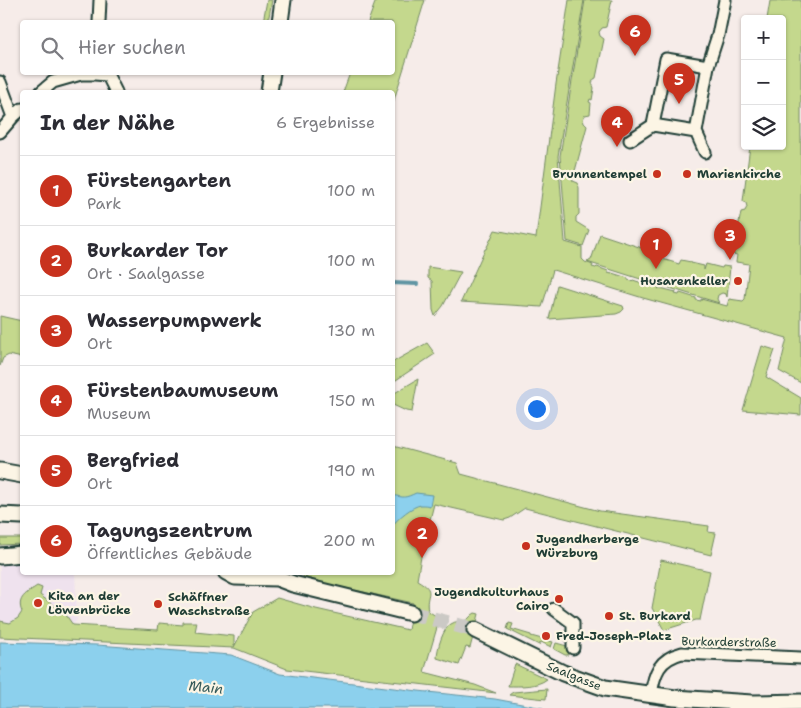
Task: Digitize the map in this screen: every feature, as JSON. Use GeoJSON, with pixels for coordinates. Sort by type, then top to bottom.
{"type":"FeatureCollection","features":[{"type":"Feature","properties":{"kind":"main road"},"geometry":{"type":"LineString","coordinates":[[280,20],[283,0]]}},
{"type":"Feature","properties":{"kind":"main road"},"geometry":{"type":"LineString","coordinates":[[269,90],[272,75]]}},
{"type":"Feature","properties":{"kind":"main road"},"geometry":{"type":"LineString","coordinates":[[0,471],[20,475]]}},
{"type":"Feature","properties":{"kind":"main road"},"geometry":{"type":"LineString","coordinates":[[0,515],[20,516]]}},
{"type":"Feature","properties":{"kind":"main road"},"geometry":{"type":"LineString","coordinates":[[0,556],[20,554]]}},
{"type":"Feature","properties":{"kind":"main road"},"geometry":{"type":"LineString","coordinates":[[231,575],[235,577],[262,575],[411,613]]}},
{"type":"Feature","properties":{"kind":"main road","name":"Saalgasse"},"geometry":{"type":"LineString","coordinates":[[475,630],[571,676],[605,688],[675,698],[752,703],[801,702]]}},
{"type":"Feature","properties":{"kind":"street"},"geometry":{"type":"LineString","coordinates":[[99,20],[100,0]]}},
{"type":"Feature","properties":{"kind":"street"},"geometry":{"type":"LineString","coordinates":[[705,152],[696,132],[708,66],[718,35],[725,0]]}},
{"type":"Feature","properties":{"kind":"street"},"geometry":{"type":"LineString","coordinates":[[653,125],[666,59],[708,66]]}},
{"type":"Feature","properties":{"kind":"street"},"geometry":{"type":"LineString","coordinates":[[43,90],[53,82],[78,75]]}},
{"type":"Feature","properties":{"kind":"street"},"geometry":{"type":"LineString","coordinates":[[107,75],[115,90]]}},
{"type":"Feature","properties":{"kind":"street"},"geometry":{"type":"LineString","coordinates":[[0,82],[13,117]]}},
{"type":"Feature","properties":{"kind":"street"},"geometry":{"type":"LineString","coordinates":[[0,132],[20,111]]}},
{"type":"Feature","properties":{"kind":"street"},"geometry":{"type":"LineString","coordinates":[[630,140],[653,125],[696,132]]}},
{"type":"Feature","properties":{"kind":"street"},"geometry":{"type":"LineString","coordinates":[[554,609],[573,623],[573,648]]}},
{"type":"Feature","properties":{"kind":"street","name":"Burkarderstraße"},"geometry":{"type":"LineString","coordinates":[[651,695],[657,670],[665,660],[682,653],[801,658]]}},
{"type":"Feature","properties":{"kind":"shaded area","name":"Kita an der Löwenbrücke"},"geometry":{"type":"Polygon","coordinates":[[[20,561],[20,575],[75,575],[77,620],[59,640],[0,637],[0,562],[20,561]]]}},
{"type":"Feature","properties":{"kind":"green space"},"geometry":{"type":"Polygon","coordinates":[[[267,0],[272,0],[268,20],[263,20],[267,0]]]}},
{"type":"Feature","properties":{"kind":"green space"},"geometry":{"type":"Polygon","coordinates":[[[376,0],[425,0],[395,97],[395,90],[344,90],[349,75],[395,75],[395,20],[369,20],[376,0]]]}},
{"type":"Feature","properties":{"kind":"green space"},"geometry":{"type":"Polygon","coordinates":[[[569,0],[584,0],[558,156],[565,242],[582,247],[582,259],[585,262],[593,265],[592,267],[597,267],[608,271],[608,273],[628,278],[628,280],[648,285],[649,287],[650,282],[587,262],[591,260],[600,234],[648,250],[646,254],[679,264],[681,260],[691,262],[704,266],[704,270],[706,264],[722,268],[723,266],[730,267],[727,297],[726,294],[722,293],[718,295],[719,303],[660,285],[658,289],[676,292],[675,294],[679,295],[680,293],[696,298],[696,300],[701,301],[701,299],[727,306],[729,299],[743,301],[745,299],[749,264],[736,262],[737,255],[733,254],[741,212],[745,211],[747,207],[743,201],[749,150],[786,150],[786,15],[768,15],[770,1],[801,0],[801,383],[779,371],[787,338],[643,298],[553,270],[542,307],[461,302],[495,230],[536,238],[569,0]]]}},
{"type":"Feature","properties":{"kind":"green space"},"geometry":{"type":"Polygon","coordinates":[[[585,0],[612,0],[606,27],[602,28],[599,32],[600,36],[604,39],[596,78],[592,83],[594,88],[592,100],[590,99],[589,102],[591,103],[590,114],[585,115],[583,119],[587,126],[572,176],[573,181],[578,183],[579,188],[579,214],[576,217],[576,222],[589,230],[583,246],[567,241],[560,156],[585,0]]]}},
{"type":"Feature","properties":{"kind":"green space"},"geometry":{"type":"Polygon","coordinates":[[[428,267],[461,272],[443,306],[435,316],[432,281],[428,278],[428,267]]]}},
{"type":"Feature","properties":{"kind":"green space"},"geometry":{"type":"Polygon","coordinates":[[[557,285],[623,306],[624,309],[616,314],[549,319],[557,285]]]}},
{"type":"Feature","properties":{"kind":"green space"},"geometry":{"type":"Polygon","coordinates":[[[0,316],[20,321],[20,358],[9,355],[3,358],[0,366],[0,316]]]}},
{"type":"Feature","properties":{"kind":"green space"},"geometry":{"type":"Polygon","coordinates":[[[427,343],[435,354],[395,381],[395,361],[427,343]]]}},
{"type":"Feature","properties":{"kind":"green space"},"geometry":{"type":"Polygon","coordinates":[[[762,346],[775,350],[766,377],[801,398],[801,415],[743,410],[762,346]]]}},
{"type":"Feature","properties":{"kind":"green space"},"geometry":{"type":"Polygon","coordinates":[[[418,379],[412,412],[395,406],[395,393],[418,379]]]}},
{"type":"Feature","properties":{"kind":"green space"},"geometry":{"type":"Polygon","coordinates":[[[395,447],[457,463],[461,474],[600,511],[709,526],[708,532],[716,533],[711,555],[525,508],[504,520],[434,504],[417,580],[429,590],[428,611],[436,616],[438,624],[424,672],[475,685],[496,693],[287,669],[234,648],[0,637],[0,621],[10,623],[18,618],[22,612],[21,599],[37,586],[42,588],[40,595],[66,615],[73,625],[158,630],[159,623],[183,625],[183,622],[197,622],[195,632],[234,636],[234,647],[253,612],[277,598],[408,630],[413,603],[303,577],[304,575],[395,575],[395,447]]]}},
{"type":"Feature","properties":{"kind":"green space"},"geometry":{"type":"Polygon","coordinates":[[[0,538],[20,538],[20,544],[0,545],[0,538]]]}},
{"type":"Feature","properties":{"kind":"green space"},"geometry":{"type":"Polygon","coordinates":[[[661,560],[710,571],[700,620],[664,630],[652,608],[661,560]]]}},
{"type":"Feature","properties":{"kind":"green space"},"geometry":{"type":"Polygon","coordinates":[[[475,613],[479,614],[470,648],[466,647],[459,665],[437,658],[441,639],[448,626],[454,622],[467,620],[475,613]]]}},
{"type":"Feature","properties":{"kind":"green space"},"geometry":{"type":"Polygon","coordinates":[[[509,623],[513,624],[511,629],[553,642],[551,647],[541,642],[539,645],[507,629],[509,623]]]}},
{"type":"Feature","properties":{"kind":"green space"},"geometry":{"type":"Polygon","coordinates":[[[556,643],[567,646],[570,651],[568,655],[554,649],[556,643]]]}},
{"type":"Feature","properties":{"kind":"green space"},"geometry":{"type":"Polygon","coordinates":[[[515,664],[547,679],[533,685],[508,686],[515,664]]]}},
{"type":"Feature","properties":{"kind":"green space"},"geometry":{"type":"Polygon","coordinates":[[[547,689],[546,699],[509,695],[513,692],[547,689]]]}},
{"type":"Feature","properties":{"kind":"water"},"geometry":{"type":"Polygon","coordinates":[[[416,493],[432,495],[430,506],[421,505],[414,508],[395,523],[395,496],[409,496],[416,493]]]}},
{"type":"Feature","properties":{"kind":"water","name":"Main"},"geometry":{"type":"Polygon","coordinates":[[[0,642],[97,645],[231,655],[280,674],[495,699],[543,708],[0,708],[0,642]]]}},
{"type":"Feature","properties":{"kind":"waterway"},"geometry":{"type":"LineString","coordinates":[[395,283],[417,284]]}},
{"type":"Feature","properties":{"kind":"tunnel"},"geometry":{"type":"LineString","coordinates":[[411,613],[475,630]]}},
{"type":"Feature","properties":{"kind":"place","name":"Tagungszentrum"},"geometry":{"type":"Point","coordinates":[635,56]}},
{"type":"Feature","properties":{"kind":"place","name":"Bergfried"},"geometry":{"type":"Point","coordinates":[679,104]}},
{"type":"Feature","properties":{"kind":"place","name":"Fürstenbaumuseum"},"geometry":{"type":"Point","coordinates":[617,147]}},
{"type":"Feature","properties":{"kind":"place","name":"Brunnentempel"},"geometry":{"type":"Point","coordinates":[657,174]}},
{"type":"Feature","properties":{"kind":"place","name":"Marienkirche"},"geometry":{"type":"Point","coordinates":[687,174]}},
{"type":"Feature","properties":{"kind":"place","name":"Wasserpumpwerk"},"geometry":{"type":"Point","coordinates":[730,260]}},
{"type":"Feature","properties":{"kind":"place","name":"Fürstengarten"},"geometry":{"type":"Point","coordinates":[656,269]}},
{"type":"Feature","properties":{"kind":"place","name":"Husarenkeller"},"geometry":{"type":"Point","coordinates":[738,281]}},
{"type":"Feature","properties":{"kind":"place","name":"Jugendherberge Würzburg"},"geometry":{"type":"Point","coordinates":[526,546]}},
{"type":"Feature","properties":{"kind":"place","name":"Burkarder Tor"},"geometry":{"type":"Point","coordinates":[422,558]}},
{"type":"Feature","properties":{"kind":"place","name":"Jugendkulturhaus Cairo"},"geometry":{"type":"Point","coordinates":[559,599]}},
{"type":"Feature","properties":{"kind":"place","name":"Kita an der Löwenbrücke"},"geometry":{"type":"Point","coordinates":[38,603]}},
{"type":"Feature","properties":{"kind":"place","name":"Schäffner Waschstraße"},"geometry":{"type":"Point","coordinates":[158,604]}},
{"type":"Feature","properties":{"kind":"place","name":"St. Burkard"},"geometry":{"type":"Point","coordinates":[609,616]}},
{"type":"Feature","properties":{"kind":"place","name":"Fred-Joseph-Platz"},"geometry":{"type":"Point","coordinates":[546,636]}}]}
